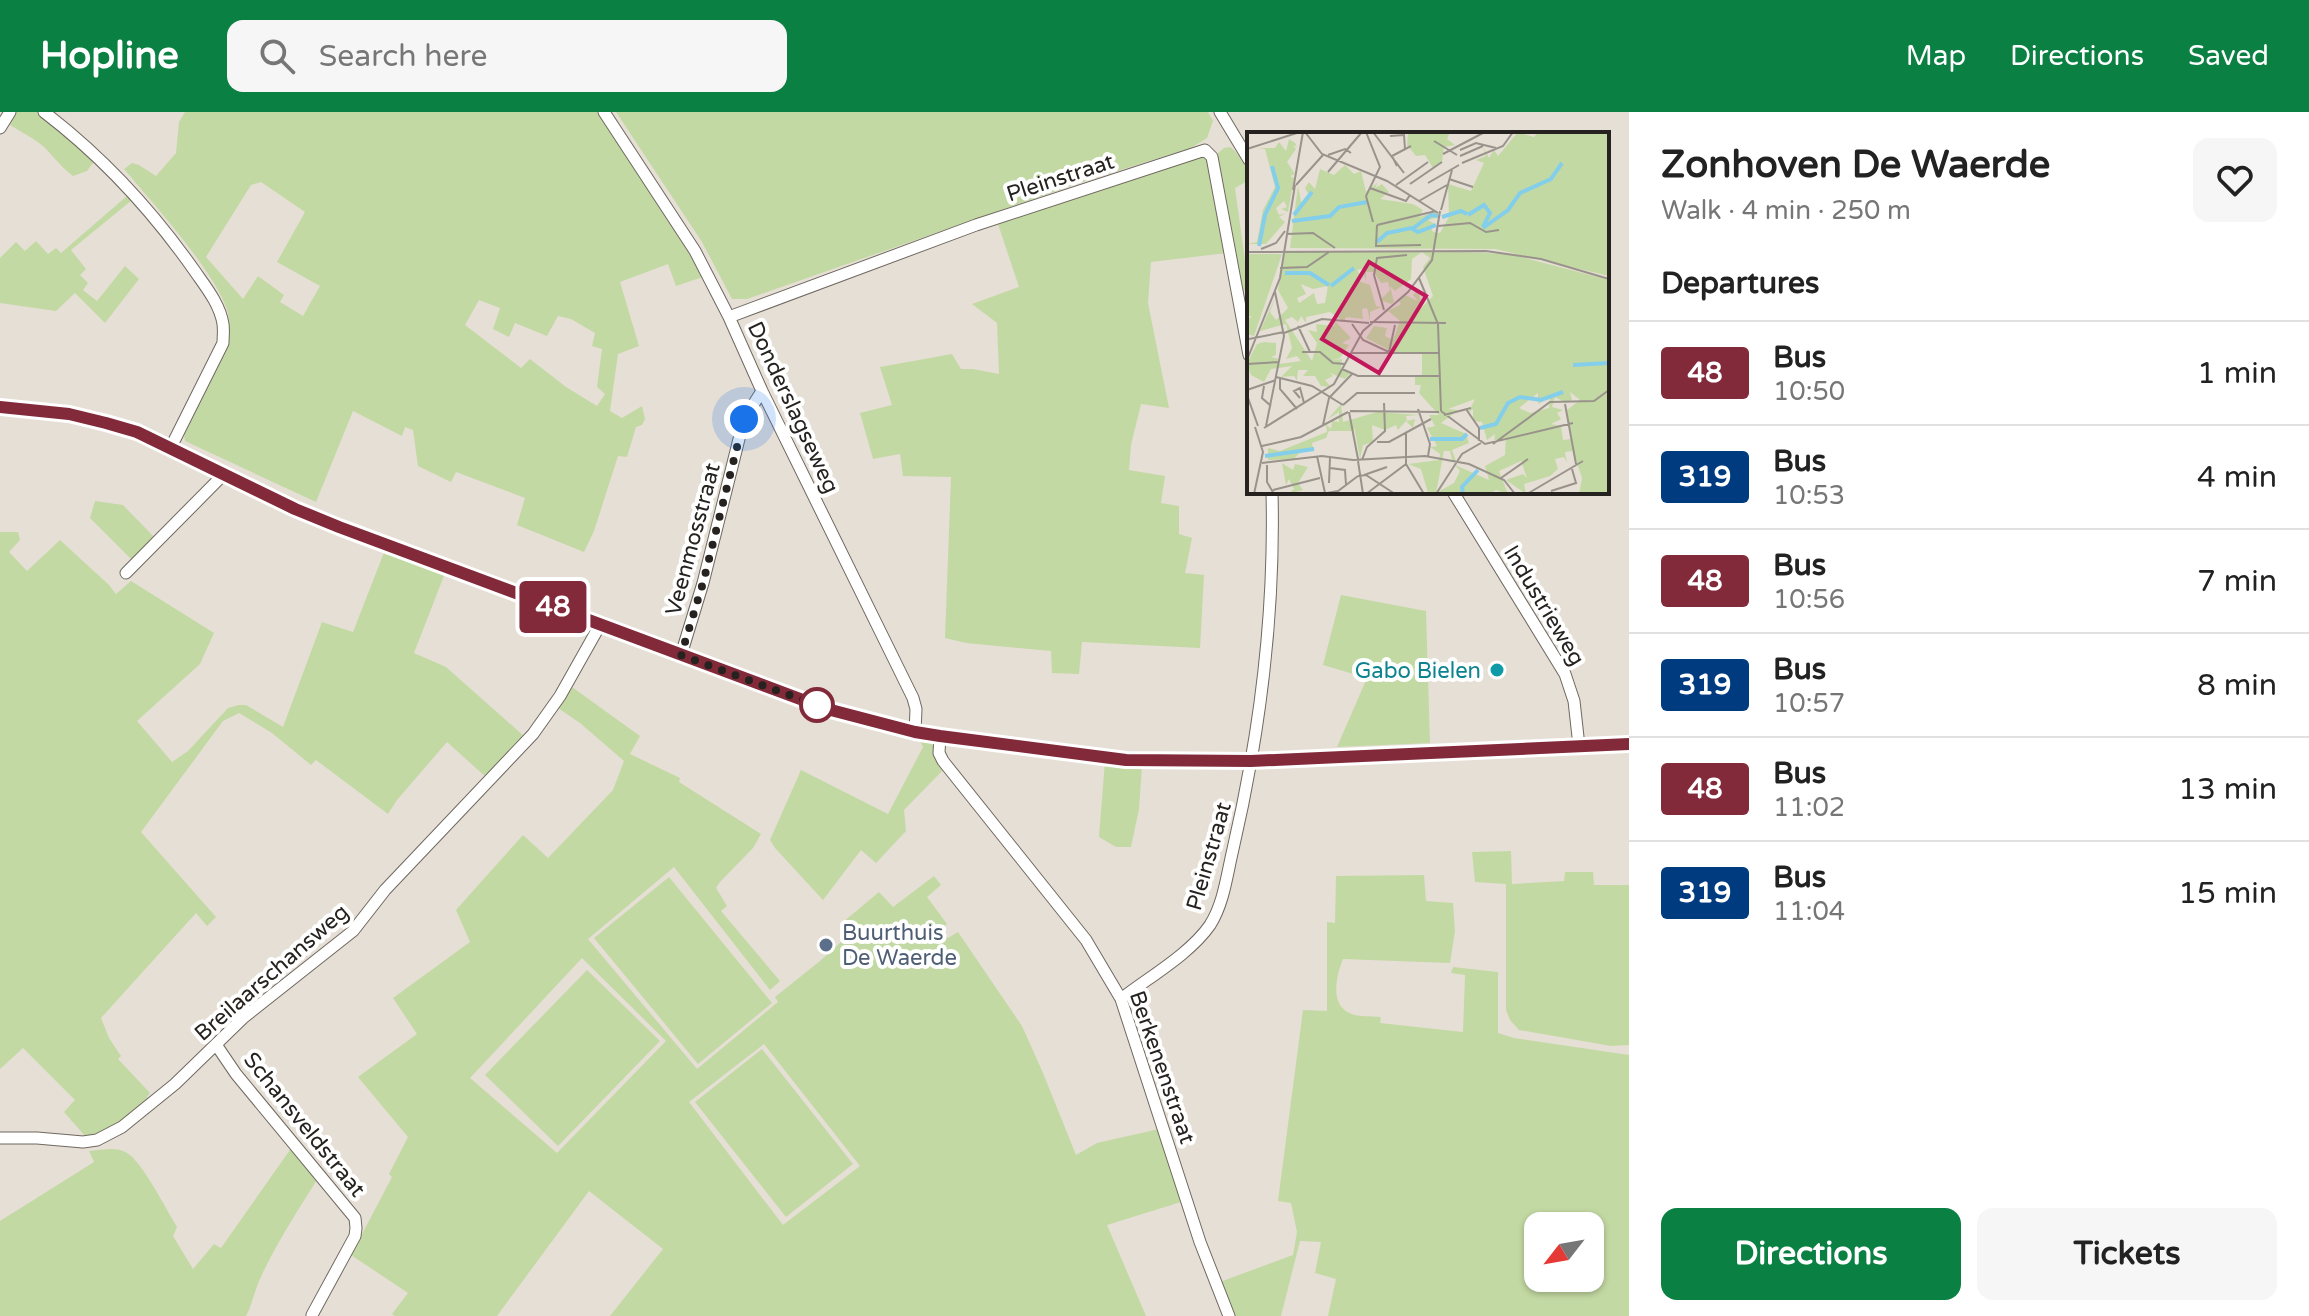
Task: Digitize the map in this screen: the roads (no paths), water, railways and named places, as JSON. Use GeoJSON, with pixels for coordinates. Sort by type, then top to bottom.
{"type":"FeatureCollection","features":[{"type":"Feature","properties":{"kind":"street"},"geometry":{"type":"LineString","coordinates":[[0,128],[10,112]]}},
{"type":"Feature","properties":{"kind":"street"},"geometry":{"type":"LineString","coordinates":[[44,112],[106,164],[138,197],[213,298],[223,324],[223,343],[171,447]]}},
{"type":"Feature","properties":{"kind":"street","name":"Donderslagseweg"},"geometry":{"type":"LineString","coordinates":[[604,112],[695,251],[729,317],[762,391],[913,698],[915,732]]}},
{"type":"Feature","properties":{"kind":"street"},"geometry":{"type":"LineString","coordinates":[[1220,112],[1247,157]]}},
{"type":"Feature","properties":{"kind":"street","name":"Pleinstraat"},"geometry":{"type":"LineString","coordinates":[[729,317],[976,225],[1205,150],[1212,157],[1247,344]]}},
{"type":"Feature","properties":{"kind":"street","name":"Veenmosstraat"},"geometry":{"type":"LineString","coordinates":[[681,655],[703,583],[744,419],[762,391]]}},
{"type":"Feature","properties":{"kind":"street"},"geometry":{"type":"LineString","coordinates":[[0,407],[69,414],[137,432],[295,509],[339,527],[827,709],[915,732],[1126,760],[1251,761],[1629,744]]}},
{"type":"Feature","properties":{"kind":"street"},"geometry":{"type":"LineString","coordinates":[[126,573],[224,474]]}},
{"type":"Feature","properties":{"kind":"street","name":"Pleinstraat"},"geometry":{"type":"LineString","coordinates":[[1121,999],[1192,945],[1219,909],[1249,779],[1269,622],[1272,494]]}},
{"type":"Feature","properties":{"kind":"street","name":"Industrieweg"},"geometry":{"type":"LineString","coordinates":[[1454,494],[1565,674],[1574,701],[1579,746]]}},
{"type":"Feature","properties":{"kind":"street","name":"Breilaarschansweg"},"geometry":{"type":"LineString","coordinates":[[0,1138],[97,1140],[111,1135],[147,1109],[217,1046],[243,1018],[353,931],[385,890],[533,734],[560,696],[600,625]]}},
{"type":"Feature","properties":{"kind":"street","name":"Berkenenstraat"},"geometry":{"type":"LineString","coordinates":[[940,736],[939,753],[943,761],[1086,940],[1121,999],[1200,1242],[1229,1316]]}},
{"type":"Feature","properties":{"kind":"street","name":"Schansveldstraat"},"geometry":{"type":"LineString","coordinates":[[217,1046],[236,1074],[355,1218],[355,1236],[312,1315]]}},
{"type":"Feature","properties":{"kind":"place","name":"Gabo Bielen"},"geometry":{"type":"Point","coordinates":[1497,670]}},
{"type":"Feature","properties":{"kind":"place","name":"Buurthuis De Waerde"},"geometry":{"type":"Point","coordinates":[826,945]}}]}
